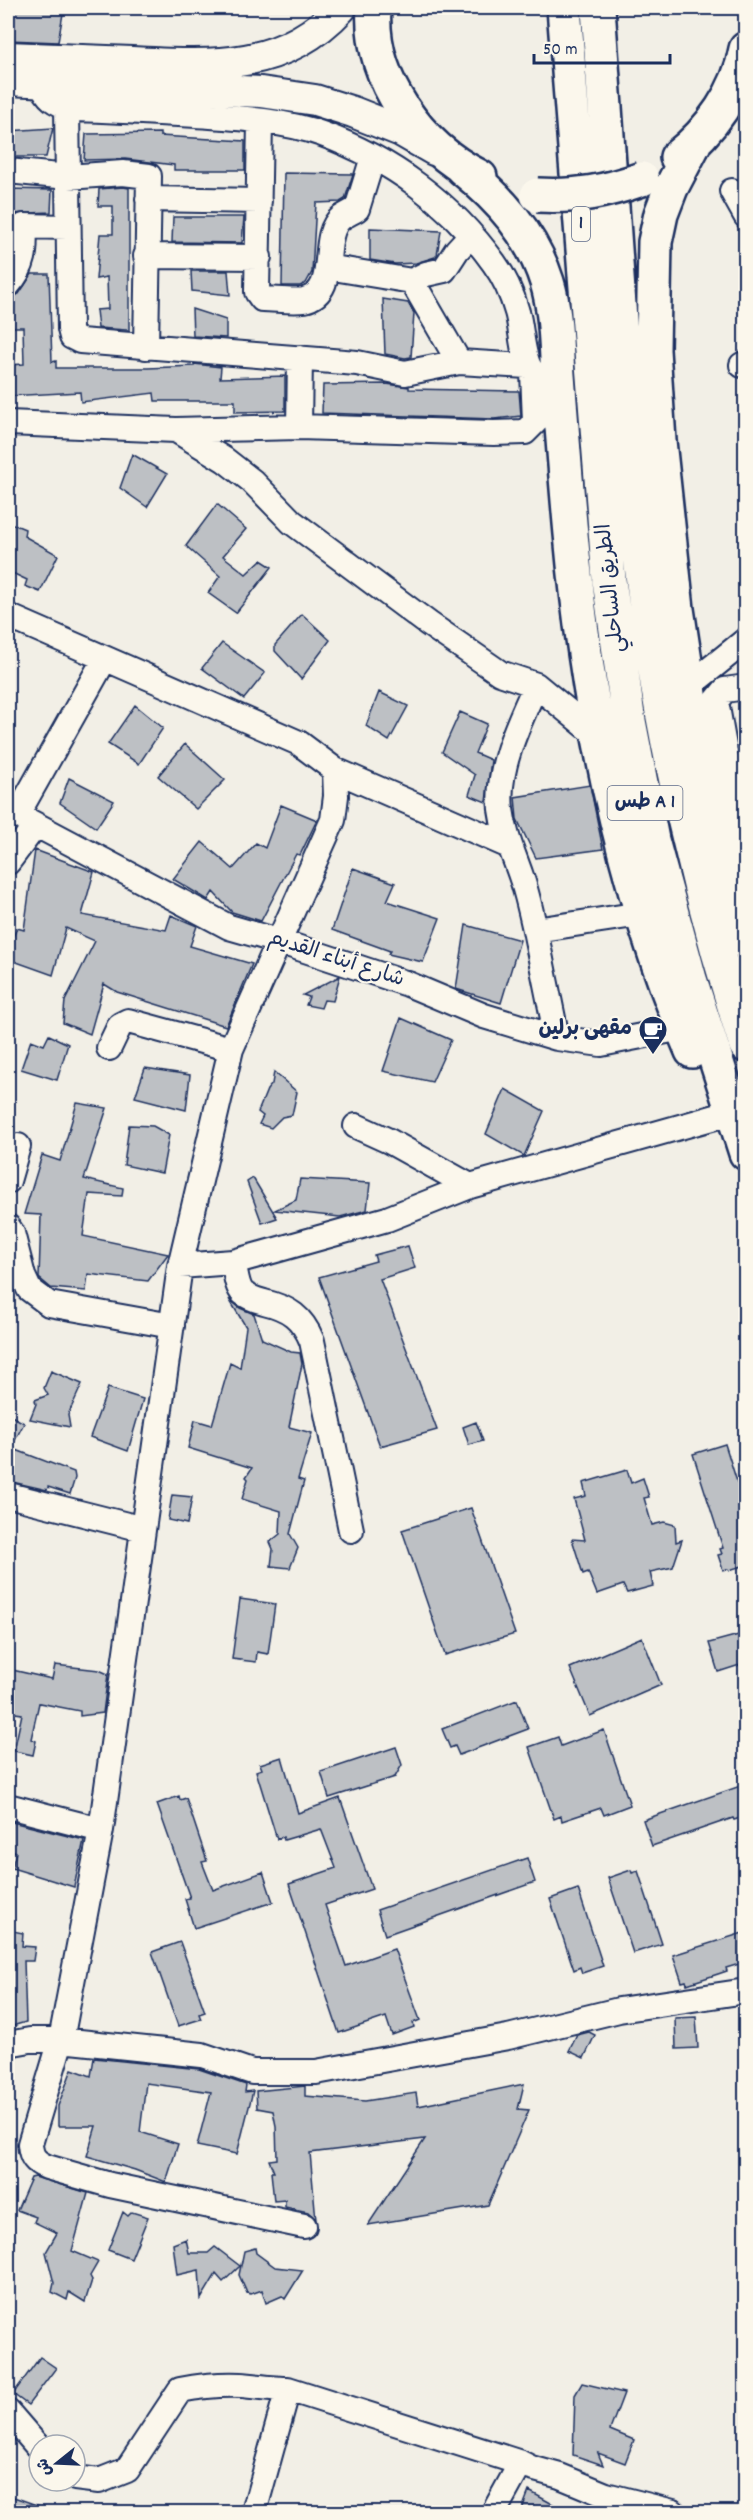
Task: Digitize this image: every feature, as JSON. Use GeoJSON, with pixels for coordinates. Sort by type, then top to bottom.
{"type":"FeatureCollection","features":[{"type":"Feature","properties":{"kind":"highway"},"geometry":{"type":"LineString","coordinates":[[374,8],[380,57],[395,95],[418,129],[455,163],[491,191],[512,215],[534,248],[548,283],[554,324],[571,536],[598,736],[641,914],[682,1028],[719,1116],[746,1154]]}},
{"type":"Feature","properties":{"kind":"highway","name":"الطريق الساحلي"},"geometry":{"type":"LineString","coordinates":[[564,8],[614,441],[643,582],[662,710],[688,836],[724,979],[746,1045]]}},
{"type":"Feature","properties":{"kind":"highway","name":"الطريق الساحلي"},"geometry":{"type":"LineString","coordinates":[[598,8],[614,441],[609,580],[628,716],[652,840],[690,979],[746,1154]]}},
{"type":"Feature","properties":{"kind":"highway"},"geometry":{"type":"LineString","coordinates":[[746,49],[737,89],[694,144],[671,188],[661,214],[655,242],[653,272],[653,350],[659,441],[677,609],[702,759],[746,942]]}},
{"type":"Feature","properties":{"kind":"highway"},"geometry":{"type":"LineString","coordinates":[[455,163],[498,186],[537,195],[585,195],[609,191],[642,179],[669,163],[694,144]]}},
{"type":"Feature","properties":{"kind":"main road"},"geometry":{"type":"LineString","coordinates":[[8,57],[196,65],[234,63],[269,55],[301,42],[341,8]]}},
{"type":"Feature","properties":{"kind":"main road"},"geometry":{"type":"LineString","coordinates":[[8,80],[261,93],[315,100],[401,131],[455,163]]}},
{"type":"Feature","properties":{"kind":"street"},"geometry":{"type":"LineString","coordinates":[[8,423],[176,430],[298,427],[494,434],[525,432],[535,422],[533,372],[527,366],[523,334],[510,290],[495,264],[471,235],[444,206],[418,185],[373,157],[321,134],[292,126],[226,117],[73,109],[56,104],[45,94],[41,81]]}},
{"type":"Feature","properties":{"kind":"street"},"geometry":{"type":"LineString","coordinates":[[67,107],[67,227],[72,337],[92,343],[357,363],[405,373],[459,362],[527,366]]}},
{"type":"Feature","properties":{"kind":"street"},"geometry":{"type":"LineString","coordinates":[[260,122],[257,292],[262,299],[303,300],[316,295],[325,280],[335,227],[341,218],[357,208],[373,157]]}},
{"type":"Feature","properties":{"kind":"street"},"geometry":{"type":"LineString","coordinates":[[8,171],[68,177],[123,173],[149,176],[146,347]]}},
{"type":"Feature","properties":{"kind":"street"},"geometry":{"type":"LineString","coordinates":[[732,191],[746,216]]}},
{"type":"Feature","properties":{"kind":"street"},"geometry":{"type":"LineString","coordinates":[[148,199],[259,201]]}},
{"type":"Feature","properties":{"kind":"street"},"geometry":{"type":"LineString","coordinates":[[8,285],[26,252],[16,225],[67,227]]}},
{"type":"Feature","properties":{"kind":"street"},"geometry":{"type":"LineString","coordinates":[[327,267],[412,281],[426,274],[444,270],[457,250],[471,235]]}},
{"type":"Feature","properties":{"kind":"street"},"geometry":{"type":"LineString","coordinates":[[146,256],[259,257]]}},
{"type":"Feature","properties":{"kind":"street"},"geometry":{"type":"LineString","coordinates":[[412,281],[459,362]]}},
{"type":"Feature","properties":{"kind":"street"},"geometry":{"type":"LineString","coordinates":[[298,427],[300,358]]}},
{"type":"Feature","properties":{"kind":"street"},"geometry":{"type":"LineString","coordinates":[[176,430],[225,460],[252,482],[292,522],[429,624],[500,673],[536,685],[598,736]]}},
{"type":"Feature","properties":{"kind":"street"},"geometry":{"type":"LineString","coordinates":[[8,616],[104,660],[299,743],[335,770],[509,846]]}},
{"type":"Feature","properties":{"kind":"street"},"geometry":{"type":"LineString","coordinates":[[689,686],[746,640]]}},
{"type":"Feature","properties":{"kind":"street"},"geometry":{"type":"LineString","coordinates":[[8,862],[20,817],[104,660]]}},
{"type":"Feature","properties":{"kind":"street"},"geometry":{"type":"LineString","coordinates":[[536,685],[517,728],[504,773],[501,807],[509,846],[521,875],[535,930],[557,1038]]}},
{"type":"Feature","properties":{"kind":"street"},"geometry":{"type":"LineString","coordinates":[[725,858],[736,835],[734,803],[716,701],[725,690],[746,687]]}},
{"type":"Feature","properties":{"kind":"street"},"geometry":{"type":"LineString","coordinates":[[304,2226],[110,2185],[37,2163],[31,2155],[33,2128],[61,2040],[101,1830],[180,1266],[231,1049],[333,820],[336,796],[335,770]]}},
{"type":"Feature","properties":{"kind":"street","name":"شارع أبناء القديم"},"geometry":{"type":"LineString","coordinates":[[20,817],[229,927],[408,984],[484,1016],[557,1038],[601,1044],[682,1028]]}},
{"type":"Feature","properties":{"kind":"street"},"geometry":{"type":"LineString","coordinates":[[535,930],[641,914]]}},
{"type":"Feature","properties":{"kind":"street"},"geometry":{"type":"LineString","coordinates":[[109,1048],[120,1025],[128,1021],[231,1049]]}},
{"type":"Feature","properties":{"kind":"street"},"geometry":{"type":"LineString","coordinates":[[180,1266],[234,1262],[387,1219],[470,1186],[719,1116]]}},
{"type":"Feature","properties":{"kind":"street"},"geometry":{"type":"LineString","coordinates":[[356,1126],[470,1186]]}},
{"type":"Feature","properties":{"kind":"street"},"geometry":{"type":"LineString","coordinates":[[8,1181],[18,1146]]}},
{"type":"Feature","properties":{"kind":"street"},"geometry":{"type":"LineString","coordinates":[[8,1227],[12,1233],[23,1276],[29,1289],[49,1304],[172,1326]]}},
{"type":"Feature","properties":{"kind":"street"},"geometry":{"type":"LineString","coordinates":[[234,1262],[243,1293],[252,1299],[285,1308],[295,1314],[306,1326],[312,1341],[351,1530]]}},
{"type":"Feature","properties":{"kind":"street"},"geometry":{"type":"LineString","coordinates":[[8,1495],[143,1529]]}},
{"type":"Feature","properties":{"kind":"street"},"geometry":{"type":"LineString","coordinates":[[8,1806],[101,1830]]}},
{"type":"Feature","properties":{"kind":"street"},"geometry":{"type":"LineString","coordinates":[[8,2044],[30,2040],[61,2040],[202,2055],[252,2072],[316,2072],[507,2037],[619,2010],[746,1991]]}},
{"type":"Feature","properties":{"kind":"street"},"geometry":{"type":"LineString","coordinates":[[87,2480],[99,2481],[127,2470],[180,2390],[213,2385],[288,2389],[521,2463],[606,2495],[673,2512]]}},
{"type":"Feature","properties":{"kind":"street"},"geometry":{"type":"LineString","coordinates":[[254,2512],[288,2389]]}},
{"type":"Feature","properties":{"kind":"street"},"geometry":{"type":"LineString","coordinates":[[8,2412],[27,2434]]}},
{"type":"Feature","properties":{"kind":"street"},"geometry":{"type":"LineString","coordinates":[[494,2512],[521,2463]]}},
{"type":"Feature","properties":{"kind":"building"},"geometry":{"type":"Polygon","coordinates":[[[8,8],[64,8],[58,42],[8,40],[8,8]]]}},
{"type":"Feature","properties":{"kind":"building"},"geometry":{"type":"Polygon","coordinates":[[[53,128],[46,157],[8,157],[8,131],[53,128]]]}},
{"type":"Feature","properties":{"kind":"building"},"geometry":{"type":"Polygon","coordinates":[[[160,133],[160,136],[245,141],[245,170],[174,170],[174,165],[125,159],[84,160],[86,134],[160,133]]]}},
{"type":"Feature","properties":{"kind":"building"},"geometry":{"type":"Polygon","coordinates":[[[284,173],[353,174],[345,199],[340,202],[316,203],[312,272],[306,283],[300,286],[282,286],[284,173]]]}},
{"type":"Feature","properties":{"kind":"building"},"geometry":{"type":"Polygon","coordinates":[[[129,188],[129,330],[98,328],[96,310],[108,309],[107,277],[96,279],[100,234],[113,234],[113,206],[98,206],[99,189],[129,188]]]}},
{"type":"Feature","properties":{"kind":"building"},"geometry":{"type":"Polygon","coordinates":[[[8,189],[52,190],[51,212],[8,214],[8,189]]]}},
{"type":"Feature","properties":{"kind":"building"},"geometry":{"type":"Polygon","coordinates":[[[173,217],[244,217],[242,243],[172,242],[173,217]]]}},
{"type":"Feature","properties":{"kind":"building"},"geometry":{"type":"Polygon","coordinates":[[[370,228],[441,231],[437,255],[416,263],[395,264],[370,260],[370,228]]]}},
{"type":"Feature","properties":{"kind":"building"},"geometry":{"type":"Polygon","coordinates":[[[191,271],[228,271],[230,295],[192,291],[191,271]]]}},
{"type":"Feature","properties":{"kind":"building"},"geometry":{"type":"Polygon","coordinates":[[[32,274],[49,274],[52,362],[56,361],[56,368],[148,368],[194,366],[194,364],[221,367],[220,378],[285,376],[285,411],[235,412],[235,401],[155,401],[154,393],[81,402],[80,392],[8,396],[8,365],[24,364],[23,327],[8,327],[8,299],[19,294],[32,274]]]}},
{"type":"Feature","properties":{"kind":"building"},"geometry":{"type":"Polygon","coordinates":[[[383,299],[408,303],[414,313],[411,357],[385,354],[383,299]]]}},
{"type":"Feature","properties":{"kind":"building"},"geometry":{"type":"Polygon","coordinates":[[[192,309],[226,320],[226,338],[193,336],[192,309]]]}},
{"type":"Feature","properties":{"kind":"building"},"geometry":{"type":"Polygon","coordinates":[[[386,384],[409,387],[409,389],[519,391],[521,416],[494,419],[322,413],[323,385],[386,384]]]}},
{"type":"Feature","properties":{"kind":"building"},"geometry":{"type":"Polygon","coordinates":[[[132,454],[167,474],[147,507],[120,488],[132,454]]]}},
{"type":"Feature","properties":{"kind":"building"},"geometry":{"type":"Polygon","coordinates":[[[217,504],[246,529],[223,556],[246,574],[261,560],[272,567],[236,613],[208,593],[220,576],[186,546],[217,504]]]}},
{"type":"Feature","properties":{"kind":"building"},"geometry":{"type":"Polygon","coordinates":[[[8,522],[25,529],[24,536],[58,555],[40,592],[25,586],[27,580],[8,571],[8,522]]]}},
{"type":"Feature","properties":{"kind":"building"},"geometry":{"type":"Polygon","coordinates":[[[302,614],[330,640],[301,679],[275,651],[275,645],[302,614]]]}},
{"type":"Feature","properties":{"kind":"building"},"geometry":{"type":"Polygon","coordinates":[[[222,643],[265,673],[244,699],[202,668],[222,643]]]}},
{"type":"Feature","properties":{"kind":"building"},"geometry":{"type":"Polygon","coordinates":[[[379,692],[408,706],[389,741],[366,726],[379,692]]]}},
{"type":"Feature","properties":{"kind":"building"},"geometry":{"type":"Polygon","coordinates":[[[135,705],[163,728],[139,764],[108,744],[135,705]]]}},
{"type":"Feature","properties":{"kind":"building"},"geometry":{"type":"Polygon","coordinates":[[[460,712],[487,724],[475,753],[491,760],[486,802],[469,795],[475,775],[442,752],[460,712]]]}},
{"type":"Feature","properties":{"kind":"building"},"geometry":{"type":"Polygon","coordinates":[[[185,744],[225,780],[196,809],[158,776],[185,744]]]}},
{"type":"Feature","properties":{"kind":"building"},"geometry":{"type":"Polygon","coordinates":[[[69,778],[114,801],[96,828],[60,803],[69,778]]]}},
{"type":"Feature","properties":{"kind":"building"},"geometry":{"type":"Polygon","coordinates":[[[590,785],[603,849],[536,858],[517,819],[515,797],[590,785]]]}},
{"type":"Feature","properties":{"kind":"building"},"geometry":{"type":"Polygon","coordinates":[[[281,805],[317,820],[300,855],[296,854],[261,921],[232,912],[213,892],[208,900],[173,879],[202,842],[233,869],[256,843],[265,848],[281,805]]]}},
{"type":"Feature","properties":{"kind":"building"},"geometry":{"type":"Polygon","coordinates":[[[35,850],[94,872],[82,915],[166,930],[171,915],[197,926],[190,946],[252,964],[226,1026],[117,992],[104,984],[90,1034],[63,1023],[65,1001],[95,941],[66,928],[53,975],[8,959],[8,948],[17,928],[24,930],[35,850]]]}},
{"type":"Feature","properties":{"kind":"building"},"geometry":{"type":"Polygon","coordinates":[[[353,868],[395,883],[387,901],[440,918],[423,962],[388,954],[390,951],[332,930],[353,868]]]}},
{"type":"Feature","properties":{"kind":"building"},"geometry":{"type":"Polygon","coordinates":[[[466,925],[520,940],[501,1003],[456,989],[466,925]]]}},
{"type":"Feature","properties":{"kind":"building"},"geometry":{"type":"Polygon","coordinates":[[[340,976],[333,1001],[324,1000],[321,1008],[306,1005],[309,997],[303,995],[340,976]]]}},
{"type":"Feature","properties":{"kind":"building"},"geometry":{"type":"Polygon","coordinates":[[[401,1018],[451,1040],[432,1082],[383,1071],[401,1018]]]}},
{"type":"Feature","properties":{"kind":"building"},"geometry":{"type":"Polygon","coordinates":[[[49,1035],[68,1044],[57,1080],[21,1069],[31,1040],[44,1045],[49,1035]]]}},
{"type":"Feature","properties":{"kind":"building"},"geometry":{"type":"Polygon","coordinates":[[[145,1068],[190,1075],[186,1110],[135,1097],[145,1068]]]}},
{"type":"Feature","properties":{"kind":"building"},"geometry":{"type":"Polygon","coordinates":[[[274,1072],[297,1092],[292,1115],[282,1117],[271,1128],[259,1124],[263,1116],[258,1112],[272,1084],[274,1072]]]}},
{"type":"Feature","properties":{"kind":"building"},"geometry":{"type":"Polygon","coordinates":[[[505,1089],[544,1111],[524,1156],[486,1134],[505,1089]]]}},
{"type":"Feature","properties":{"kind":"building"},"geometry":{"type":"Polygon","coordinates":[[[77,1103],[107,1108],[84,1179],[123,1188],[122,1196],[89,1194],[83,1236],[168,1254],[148,1281],[88,1274],[86,1291],[51,1288],[39,1278],[41,1215],[24,1214],[42,1155],[60,1161],[77,1103]]]}},
{"type":"Feature","properties":{"kind":"building"},"geometry":{"type":"Polygon","coordinates":[[[129,1125],[153,1126],[169,1135],[162,1173],[124,1165],[129,1125]]]}},
{"type":"Feature","properties":{"kind":"building"},"geometry":{"type":"Polygon","coordinates":[[[253,1178],[277,1218],[262,1223],[247,1182],[253,1178]]]}},
{"type":"Feature","properties":{"kind":"building"},"geometry":{"type":"Polygon","coordinates":[[[300,1179],[370,1183],[367,1210],[340,1217],[275,1210],[296,1200],[300,1179]]]}},
{"type":"Feature","properties":{"kind":"building"},"geometry":{"type":"Polygon","coordinates":[[[408,1246],[415,1268],[380,1279],[437,1430],[380,1446],[319,1277],[376,1261],[374,1255],[408,1246]]]}},
{"type":"Feature","properties":{"kind":"building"},"geometry":{"type":"Polygon","coordinates":[[[229,1299],[240,1308],[254,1314],[262,1339],[291,1352],[300,1353],[302,1364],[289,1427],[312,1433],[298,1479],[304,1481],[290,1534],[298,1548],[290,1568],[271,1566],[273,1549],[270,1542],[280,1534],[281,1511],[242,1499],[248,1479],[246,1477],[252,1468],[188,1448],[195,1420],[212,1425],[230,1363],[240,1368],[246,1327],[229,1299]]]}},
{"type":"Feature","properties":{"kind":"building"},"geometry":{"type":"Polygon","coordinates":[[[51,1371],[82,1384],[68,1415],[70,1427],[30,1419],[36,1404],[35,1400],[48,1395],[44,1388],[51,1371]]]}},
{"type":"Feature","properties":{"kind":"building"},"geometry":{"type":"Polygon","coordinates":[[[108,1388],[143,1399],[128,1451],[90,1437],[108,1388]]]}},
{"type":"Feature","properties":{"kind":"building"},"geometry":{"type":"Polygon","coordinates":[[[8,1414],[24,1423],[11,1448],[74,1472],[75,1478],[70,1494],[48,1487],[47,1490],[8,1481],[8,1414]]]}},
{"type":"Feature","properties":{"kind":"building"},"geometry":{"type":"Polygon","coordinates":[[[476,1422],[483,1441],[469,1445],[463,1427],[476,1422]]]}},
{"type":"Feature","properties":{"kind":"building"},"geometry":{"type":"Polygon","coordinates":[[[725,1444],[737,1482],[746,1479],[746,1565],[729,1570],[723,1570],[718,1555],[722,1554],[720,1549],[723,1548],[693,1454],[725,1444]]]}},
{"type":"Feature","properties":{"kind":"building"},"geometry":{"type":"Polygon","coordinates":[[[627,1470],[631,1483],[643,1478],[649,1497],[644,1498],[652,1525],[664,1522],[675,1525],[676,1542],[682,1540],[673,1567],[650,1572],[653,1586],[627,1593],[623,1585],[597,1594],[588,1572],[583,1574],[572,1539],[585,1540],[574,1499],[586,1496],[583,1483],[627,1470]]]}},
{"type":"Feature","properties":{"kind":"building"},"geometry":{"type":"Polygon","coordinates":[[[172,1495],[192,1497],[187,1524],[168,1520],[172,1495]]]}},
{"type":"Feature","properties":{"kind":"building"},"geometry":{"type":"Polygon","coordinates":[[[471,1508],[515,1634],[445,1655],[402,1530],[471,1508]]]}},
{"type":"Feature","properties":{"kind":"building"},"geometry":{"type":"Polygon","coordinates":[[[240,1599],[275,1604],[268,1654],[257,1652],[256,1662],[232,1659],[240,1599]]]}},
{"type":"Feature","properties":{"kind":"building"},"geometry":{"type":"Polygon","coordinates":[[[746,1633],[746,1663],[718,1672],[709,1643],[746,1633]]]}},
{"type":"Feature","properties":{"kind":"building"},"geometry":{"type":"Polygon","coordinates":[[[642,1637],[661,1685],[590,1716],[570,1668],[642,1637]]]}},
{"type":"Feature","properties":{"kind":"building"},"geometry":{"type":"Polygon","coordinates":[[[55,1665],[99,1670],[108,1674],[103,1713],[80,1716],[80,1711],[39,1703],[31,1739],[36,1741],[33,1755],[14,1751],[22,1714],[8,1712],[8,1669],[52,1679],[55,1665]]]}},
{"type":"Feature","properties":{"kind":"building"},"geometry":{"type":"Polygon","coordinates":[[[517,1700],[528,1729],[459,1755],[455,1746],[450,1748],[442,1729],[517,1700]]]}},
{"type":"Feature","properties":{"kind":"building"},"geometry":{"type":"Polygon","coordinates":[[[604,1730],[630,1805],[604,1815],[601,1808],[562,1821],[561,1816],[554,1819],[529,1747],[558,1737],[561,1746],[604,1730]]]}},
{"type":"Feature","properties":{"kind":"building"},"geometry":{"type":"Polygon","coordinates":[[[396,1747],[402,1765],[395,1777],[329,1798],[321,1772],[396,1747]]]}},
{"type":"Feature","properties":{"kind":"building"},"geometry":{"type":"Polygon","coordinates":[[[282,1757],[298,1813],[340,1798],[372,1889],[325,1905],[346,1966],[394,1949],[420,2020],[413,2023],[414,2027],[392,2035],[386,2017],[339,2033],[289,1884],[336,1868],[321,1829],[284,1840],[283,1837],[277,1839],[256,1771],[262,1769],[260,1764],[282,1757]]]}},
{"type":"Feature","properties":{"kind":"building"},"geometry":{"type":"Polygon","coordinates":[[[746,1784],[746,1816],[734,1820],[733,1818],[652,1846],[643,1820],[746,1784]]]}},
{"type":"Feature","properties":{"kind":"building"},"geometry":{"type":"Polygon","coordinates":[[[179,1796],[180,1800],[186,1798],[207,1861],[202,1862],[213,1890],[263,1872],[273,1902],[194,1928],[185,1899],[190,1898],[157,1804],[179,1796]]]}},
{"type":"Feature","properties":{"kind":"building"},"geometry":{"type":"Polygon","coordinates":[[[8,1821],[84,1840],[74,1887],[12,1868],[16,1852],[8,1848],[8,1821]]]}},
{"type":"Feature","properties":{"kind":"building"},"geometry":{"type":"Polygon","coordinates":[[[527,1858],[535,1882],[385,1935],[377,1910],[527,1858]]]}},
{"type":"Feature","properties":{"kind":"building"},"geometry":{"type":"Polygon","coordinates":[[[631,1870],[632,1873],[638,1871],[662,1944],[633,1953],[608,1878],[631,1870]]]}},
{"type":"Feature","properties":{"kind":"building"},"geometry":{"type":"Polygon","coordinates":[[[578,1889],[603,1966],[582,1973],[580,1967],[574,1970],[550,1899],[578,1889]]]}},
{"type":"Feature","properties":{"kind":"building"},"geometry":{"type":"Polygon","coordinates":[[[8,1930],[23,1933],[22,1946],[35,1947],[33,1961],[24,1961],[26,2022],[12,2026],[8,2017],[8,1930]]]}},
{"type":"Feature","properties":{"kind":"building"},"geometry":{"type":"Polygon","coordinates":[[[746,1932],[746,1962],[687,1984],[686,1981],[682,1982],[673,1955],[746,1932]]]}},
{"type":"Feature","properties":{"kind":"building"},"geometry":{"type":"Polygon","coordinates":[[[180,1942],[205,2012],[199,2014],[201,2019],[178,2026],[152,1952],[180,1942]]]}},
{"type":"Feature","properties":{"kind":"building"},"geometry":{"type":"Polygon","coordinates":[[[696,2017],[698,2048],[676,2049],[675,2018],[696,2017]]]}},
{"type":"Feature","properties":{"kind":"building"},"geometry":{"type":"Polygon","coordinates":[[[589,2032],[595,2035],[584,2058],[569,2051],[577,2035],[589,2032]]]}},
{"type":"Feature","properties":{"kind":"building"},"geometry":{"type":"Polygon","coordinates":[[[94,2058],[199,2069],[246,2085],[245,2092],[253,2091],[237,2154],[197,2146],[211,2092],[146,2083],[140,2132],[178,2144],[166,2182],[87,2156],[96,2126],[58,2126],[58,2106],[72,2069],[91,2076],[94,2058]]]}},
{"type":"Feature","properties":{"kind":"building"},"geometry":{"type":"Polygon","coordinates":[[[524,2084],[518,2109],[529,2110],[488,2205],[368,2225],[425,2139],[310,2153],[316,2220],[308,2212],[285,2207],[285,2200],[274,2201],[271,2172],[274,2172],[269,2160],[277,2159],[276,2126],[273,2111],[257,2108],[256,2091],[305,2086],[305,2096],[365,2101],[416,2093],[418,2106],[524,2084]]]}},
{"type":"Feature","properties":{"kind":"building"},"geometry":{"type":"Polygon","coordinates":[[[35,2177],[88,2193],[72,2251],[98,2262],[90,2276],[92,2280],[85,2302],[69,2292],[67,2300],[52,2292],[54,2283],[46,2252],[57,2233],[34,2222],[36,2217],[17,2210],[31,2178],[35,2177]]]}},
{"type":"Feature","properties":{"kind":"building"},"geometry":{"type":"Polygon","coordinates":[[[123,2212],[128,2216],[132,2212],[148,2217],[131,2259],[108,2250],[123,2212]]]}},
{"type":"Feature","properties":{"kind":"building"},"geometry":{"type":"Polygon","coordinates":[[[186,2239],[189,2253],[208,2253],[215,2247],[240,2266],[223,2282],[216,2274],[201,2299],[199,2270],[177,2275],[173,2244],[186,2239]]]}},
{"type":"Feature","properties":{"kind":"building"},"geometry":{"type":"Polygon","coordinates":[[[255,2248],[256,2253],[275,2267],[303,2270],[285,2299],[282,2296],[266,2303],[262,2290],[247,2293],[239,2275],[244,2251],[255,2248]]]}},
{"type":"Feature","properties":{"kind":"building"},"geometry":{"type":"Polygon","coordinates":[[[40,2357],[56,2368],[28,2405],[13,2394],[40,2357]]]}},
{"type":"Feature","properties":{"kind":"building"},"geometry":{"type":"Polygon","coordinates":[[[582,2383],[624,2393],[610,2430],[634,2440],[625,2463],[598,2453],[603,2465],[573,2455],[575,2395],[582,2383]]]}},
{"type":"Feature","properties":{"kind":"building"},"geometry":{"type":"Polygon","coordinates":[[[529,2491],[567,2512],[521,2512],[529,2491]]]}},
{"type":"Feature","properties":{"kind":"building"},"geometry":{"type":"Polygon","coordinates":[[[8,2495],[51,2510],[51,2512],[8,2512],[8,2495]]]}},
{"type":"Feature","properties":{"kind":"place","name":"مقهى برلين"},"geometry":{"type":"Point","coordinates":[653,1056]}}]}
